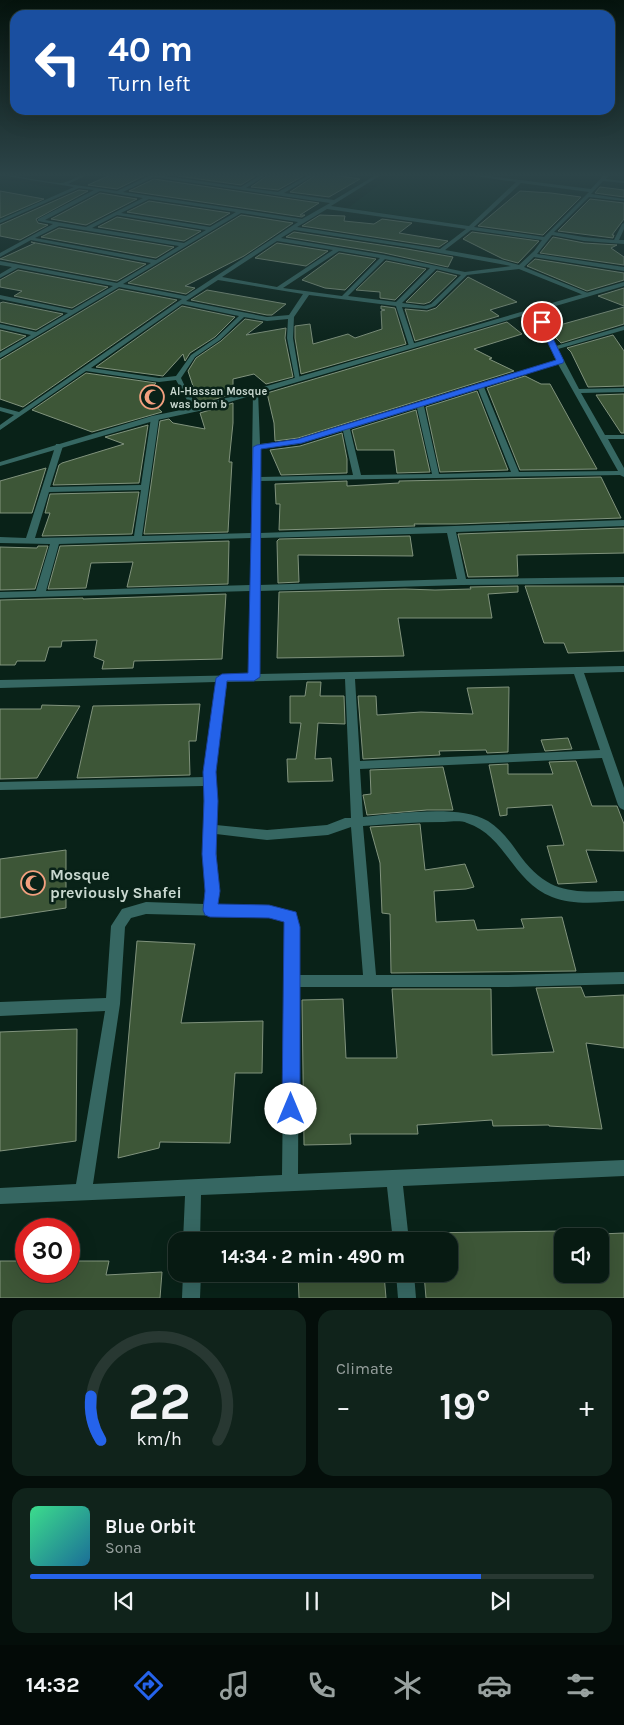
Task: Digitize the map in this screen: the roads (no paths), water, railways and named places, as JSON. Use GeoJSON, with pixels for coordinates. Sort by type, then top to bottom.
{"type":"FeatureCollection","features":[{"type":"Feature","properties":{"kind":"street"},"geometry":{"type":"LineString","coordinates":[[0,255],[38,236]]}},
{"type":"Feature","properties":{"kind":"street"},"geometry":{"type":"LineString","coordinates":[[131,236],[184,245]]}},
{"type":"Feature","properties":{"kind":"street"},"geometry":{"type":"LineString","coordinates":[[0,356],[200,236]]}},
{"type":"Feature","properties":{"kind":"street"},"geometry":{"type":"LineString","coordinates":[[0,428],[184,300],[281,236]]}},
{"type":"Feature","properties":{"kind":"street"},"geometry":{"type":"LineString","coordinates":[[342,236],[441,251],[520,267],[586,294]]}},
{"type":"Feature","properties":{"kind":"street"},"geometry":{"type":"LineString","coordinates":[[441,251],[460,236]]}},
{"type":"Feature","properties":{"kind":"street"},"geometry":{"type":"LineString","coordinates":[[522,236],[545,239]]}},
{"type":"Feature","properties":{"kind":"street"},"geometry":{"type":"LineString","coordinates":[[277,238],[465,274],[520,267],[533,255],[548,236]]}},
{"type":"Feature","properties":{"kind":"street"},"geometry":{"type":"LineString","coordinates":[[562,236],[584,240],[624,242]]}},
{"type":"Feature","properties":{"kind":"street"},"geometry":{"type":"LineString","coordinates":[[616,242],[619,236]]}},
{"type":"Feature","properties":{"kind":"street"},"geometry":{"type":"LineString","coordinates":[[32,239],[157,262]]}},
{"type":"Feature","properties":{"kind":"street"},"geometry":{"type":"LineString","coordinates":[[278,289],[338,249]]}},
{"type":"Feature","properties":{"kind":"street"},"geometry":{"type":"LineString","coordinates":[[533,255],[624,270]]}},
{"type":"Feature","properties":{"kind":"street"},"geometry":{"type":"LineString","coordinates":[[343,298],[384,257]]}},
{"type":"Feature","properties":{"kind":"street"},"geometry":{"type":"LineString","coordinates":[[0,263],[184,300],[243,315],[267,319],[291,317]]}},
{"type":"Feature","properties":{"kind":"street"},"geometry":{"type":"LineString","coordinates":[[0,276],[18,266]]}},
{"type":"Feature","properties":{"kind":"street"},"geometry":{"type":"LineString","coordinates":[[398,304],[434,268]]}},
{"type":"Feature","properties":{"kind":"street"},"geometry":{"type":"LineString","coordinates":[[217,278],[306,293],[430,307],[465,274]]}},
{"type":"Feature","properties":{"kind":"street"},"geometry":{"type":"LineString","coordinates":[[0,464],[155,418],[412,346],[535,308],[624,284]]}},
{"type":"Feature","properties":{"kind":"street"},"geometry":{"type":"LineString","coordinates":[[298,379],[290,338],[291,317],[306,293]]}},
{"type":"Feature","properties":{"kind":"street"},"geometry":{"type":"LineString","coordinates":[[0,297],[73,312]]}},
{"type":"Feature","properties":{"kind":"street"},"geometry":{"type":"LineString","coordinates":[[398,304],[412,346]]}},
{"type":"Feature","properties":{"kind":"street"},"geometry":{"type":"LineString","coordinates":[[535,308],[560,361],[624,474]]}},
{"type":"Feature","properties":{"kind":"street"},"geometry":{"type":"LineString","coordinates":[[86,369],[159,380],[178,378],[193,356],[218,338],[243,315]]}},
{"type":"Feature","properties":{"kind":"street"},"geometry":{"type":"LineString","coordinates":[[0,326],[37,334]]}},
{"type":"Feature","properties":{"kind":"street"},"geometry":{"type":"LineString","coordinates":[[555,348],[621,329],[624,338]]}},
{"type":"Feature","properties":{"kind":"street"},"geometry":{"type":"LineString","coordinates":[[257,447],[287,444],[346,428],[560,361]]}},
{"type":"Feature","properties":{"kind":"street"},"geometry":{"type":"LineString","coordinates":[[178,378],[184,391],[196,408]]}},
{"type":"Feature","properties":{"kind":"street"},"geometry":{"type":"LineString","coordinates":[[480,385],[516,474]]}},
{"type":"Feature","properties":{"kind":"street"},"geometry":{"type":"LineString","coordinates":[[578,391],[624,390]]}},
{"type":"Feature","properties":{"kind":"street"},"geometry":{"type":"LineString","coordinates":[[254,677],[253,588],[257,447],[255,391]]}},
{"type":"Feature","properties":{"kind":"street"},"geometry":{"type":"LineString","coordinates":[[420,404],[436,476]]}},
{"type":"Feature","properties":{"kind":"street"},"geometry":{"type":"LineString","coordinates":[[0,409],[18,414]]}},
{"type":"Feature","properties":{"kind":"street"},"geometry":{"type":"LineString","coordinates":[[138,537],[155,418]]}},
{"type":"Feature","properties":{"kind":"street"},"geometry":{"type":"LineString","coordinates":[[346,428],[358,478]]}},
{"type":"Feature","properties":{"kind":"street"},"geometry":{"type":"LineString","coordinates":[[602,437],[624,437]]}},
{"type":"Feature","properties":{"kind":"street"},"geometry":{"type":"LineString","coordinates":[[30,540],[59,446]]}},
{"type":"Feature","properties":{"kind":"street"},"geometry":{"type":"LineString","coordinates":[[256,479],[624,474]]}},
{"type":"Feature","properties":{"kind":"street"},"geometry":{"type":"LineString","coordinates":[[45,490],[145,488]]}},
{"type":"Feature","properties":{"kind":"street"},"geometry":{"type":"LineString","coordinates":[[0,540],[55,541],[138,537],[451,530],[624,523]]}},
{"type":"Feature","properties":{"kind":"street"},"geometry":{"type":"LineString","coordinates":[[451,530],[462,582]]}},
{"type":"Feature","properties":{"kind":"street"},"geometry":{"type":"LineString","coordinates":[[40,594],[55,541]]}},
{"type":"Feature","properties":{"kind":"street"},"geometry":{"type":"LineString","coordinates":[[0,595],[462,582],[624,580]]}},
{"type":"Feature","properties":{"kind":"street"},"geometry":{"type":"LineString","coordinates":[[0,684],[624,669]]}},
{"type":"Feature","properties":{"kind":"street"},"geometry":{"type":"LineString","coordinates":[[578,671],[624,805]]}},
{"type":"Feature","properties":{"kind":"street"},"geometry":{"type":"LineString","coordinates":[[350,675],[357,822],[370,981]]}},
{"type":"Feature","properties":{"kind":"street"},"geometry":{"type":"LineString","coordinates":[[210,910],[212,891],[209,854],[210,772],[222,678]]}},
{"type":"Feature","properties":{"kind":"street"},"geometry":{"type":"LineString","coordinates":[[355,765],[606,754]]}},
{"type":"Feature","properties":{"kind":"street"},"geometry":{"type":"LineString","coordinates":[[0,786],[210,781]]}},
{"type":"Feature","properties":{"kind":"street"},"geometry":{"type":"LineString","coordinates":[[210,829],[266,835],[328,830],[345,823],[430,817],[467,817],[491,827],[508,846],[533,882],[556,894],[589,897],[624,896]]}},
{"type":"Feature","properties":{"kind":"street"},"geometry":{"type":"LineString","coordinates":[[83,1192],[113,1004],[118,926],[128,913],[146,908],[269,912],[291,917],[290,1182]]}},
{"type":"Feature","properties":{"kind":"street"},"geometry":{"type":"LineString","coordinates":[[292,981],[624,978]]}},
{"type":"Feature","properties":{"kind":"street"},"geometry":{"type":"LineString","coordinates":[[0,1010],[113,1004]]}},
{"type":"Feature","properties":{"kind":"street"},"geometry":{"type":"LineString","coordinates":[[0,1196],[624,1168]]}},
{"type":"Feature","properties":{"kind":"street"},"geometry":{"type":"LineString","coordinates":[[394,1178],[400,1232]]}},
{"type":"Feature","properties":{"kind":"street"},"geometry":{"type":"LineString","coordinates":[[192,1232],[193,1187]]}},
{"type":"Feature","properties":{"kind":"street"},"geometry":{"type":"LineString","coordinates":[[191,1298],[192,1282]]}},
{"type":"Feature","properties":{"kind":"street"},"geometry":{"type":"LineString","coordinates":[[406,1282],[407,1298]]}},
{"type":"Feature","properties":{"kind":"place","name":"Al-Hassan Mosque was born b"},"geometry":{"type":"Point","coordinates":[152,397]}},
{"type":"Feature","properties":{"kind":"place","name":"Mosque previously Shafei"},"geometry":{"type":"Point","coordinates":[33,883]}}]}
